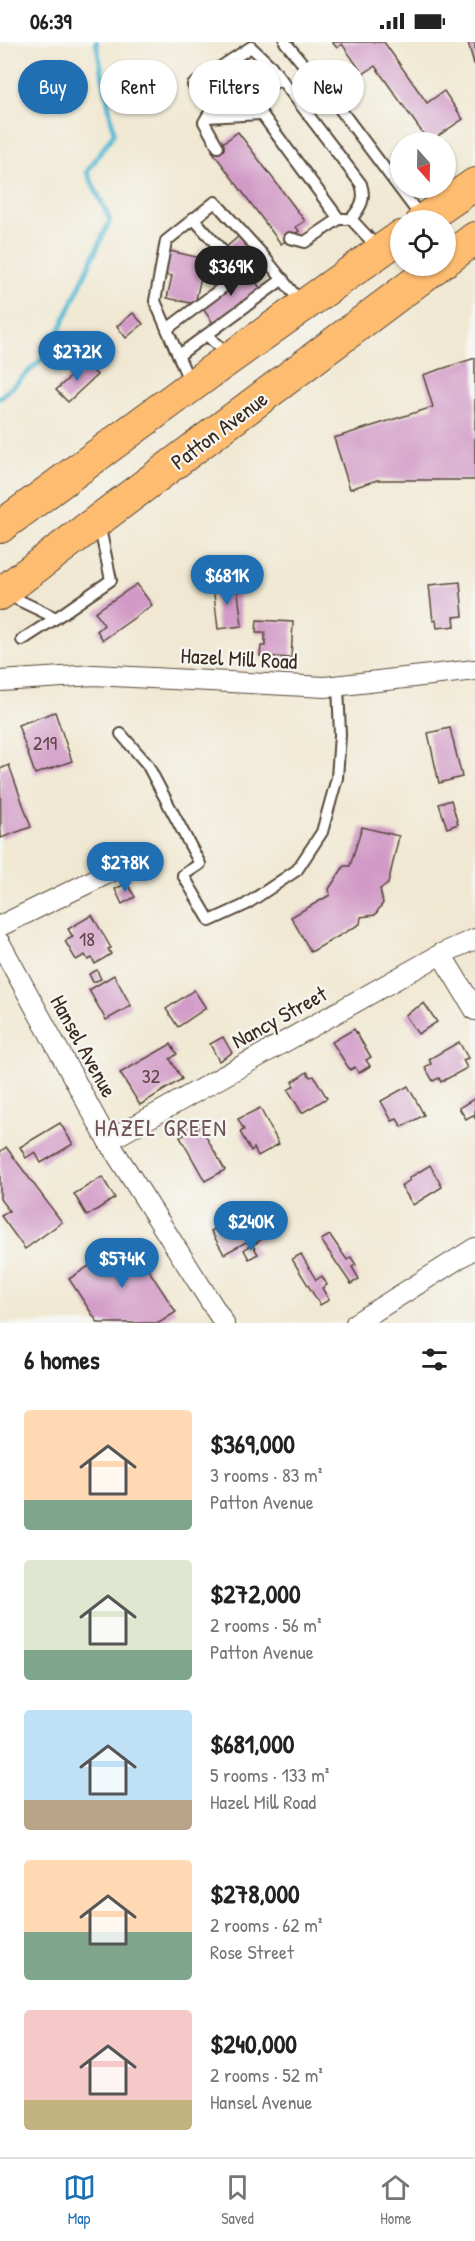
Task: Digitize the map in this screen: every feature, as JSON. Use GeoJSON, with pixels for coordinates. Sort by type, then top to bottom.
{"type":"FeatureCollection","features":[{"type":"Feature","properties":{"kind":"main road"},"geometry":{"type":"LineString","coordinates":[[437,210],[475,184]]}},
{"type":"Feature","properties":{"kind":"main road"},"geometry":{"type":"LineString","coordinates":[[456,252],[475,238]]}},
{"type":"Feature","properties":{"kind":"main road"},"geometry":{"type":"LineString","coordinates":[[0,527],[230,358],[390,245]]}},
{"type":"Feature","properties":{"kind":"main road","name":"Patton Avenue"},"geometry":{"type":"LineString","coordinates":[[1,593],[424,276]]}},
{"type":"Feature","properties":{"kind":"street","name":"Hazel Mill Road"},"geometry":{"type":"LineString","coordinates":[[0,681],[94,675],[325,687],[475,670]]}},
{"type":"Feature","properties":{"kind":"street"},"geometry":{"type":"LineString","coordinates":[[0,926],[135,860]]}},
{"type":"Feature","properties":{"kind":"street","name":"Nancy Street"},"geometry":{"type":"LineString","coordinates":[[108,1141],[441,954],[475,939]]}},
{"type":"Feature","properties":{"kind":"street","name":"Hansel Avenue"},"geometry":{"type":"LineString","coordinates":[[0,943],[108,1141],[224,1323]]}},
{"type":"Feature","properties":{"kind":"street"},"geometry":{"type":"LineString","coordinates":[[441,954],[475,1010]]}},
{"type":"Feature","properties":{"kind":"street"},"geometry":{"type":"LineString","coordinates":[[356,1323],[475,1248]]}},
{"type":"Feature","properties":{"kind":"lane"},"geometry":{"type":"LineString","coordinates":[[285,42],[340,109],[416,210]]}},
{"type":"Feature","properties":{"kind":"lane"},"geometry":{"type":"LineString","coordinates":[[231,60],[251,47],[265,60]]}},
{"type":"Feature","properties":{"kind":"lane"},"geometry":{"type":"LineString","coordinates":[[281,79],[361,184],[364,194],[361,207],[351,219]]}},
{"type":"Feature","properties":{"kind":"lane"},"geometry":{"type":"LineString","coordinates":[[209,114],[204,122],[218,147]]}},
{"type":"Feature","properties":{"kind":"lane"},"geometry":{"type":"LineString","coordinates":[[207,117],[261,114],[339,219]]}},
{"type":"Feature","properties":{"kind":"lane"},"geometry":{"type":"LineString","coordinates":[[192,386],[155,301],[166,241],[215,202],[262,254],[304,307]]}},
{"type":"Feature","properties":{"kind":"lane"},"geometry":{"type":"LineString","coordinates":[[193,218],[242,273]]}},
{"type":"Feature","properties":{"kind":"lane"},"geometry":{"type":"LineString","coordinates":[[290,238],[305,242],[339,219],[351,219],[390,243]]}},
{"type":"Feature","properties":{"kind":"lane"},"geometry":{"type":"LineString","coordinates":[[167,329],[242,273],[262,254]]}},
{"type":"Feature","properties":{"kind":"lane"},"geometry":{"type":"LineString","coordinates":[[179,355],[283,279]]}},
{"type":"Feature","properties":{"kind":"lane"},"geometry":{"type":"LineString","coordinates":[[207,334],[230,358]]}},
{"type":"Feature","properties":{"kind":"lane"},"geometry":{"type":"LineString","coordinates":[[22,640],[111,580],[98,521]]}},
{"type":"Feature","properties":{"kind":"lane"},"geometry":{"type":"LineString","coordinates":[[1,593],[56,618]]}},
{"type":"Feature","properties":{"kind":"lane"},"geometry":{"type":"LineString","coordinates":[[121,734],[147,764],[200,864],[183,875],[210,921],[245,905],[297,870],[322,832],[337,778],[340,735],[338,685]]}},
{"type":"Feature","properties":{"kind":"building"},"geometry":{"type":"Polygon","coordinates":[[[332,42],[384,42],[427,103],[444,91],[463,119],[444,132],[422,132],[375,66],[364,73],[364,60],[353,60],[342,44],[337,48],[332,42]]]}},
{"type":"Feature","properties":{"kind":"building"},"geometry":{"type":"Polygon","coordinates":[[[468,42],[475,42],[475,64],[474,64],[468,42]]]}},
{"type":"Feature","properties":{"kind":"building"},"geometry":{"type":"Polygon","coordinates":[[[238,132],[305,221],[296,227],[299,231],[281,244],[212,151],[238,132]]]}},
{"type":"Feature","properties":{"kind":"building"},"geometry":{"type":"Polygon","coordinates":[[[239,236],[253,251],[238,265],[224,249],[239,236]]]}},
{"type":"Feature","properties":{"kind":"building"},"geometry":{"type":"Polygon","coordinates":[[[170,251],[205,259],[195,304],[167,298],[172,276],[165,275],[170,251]]]}},
{"type":"Feature","properties":{"kind":"building"},"geometry":{"type":"Polygon","coordinates":[[[248,272],[261,289],[213,323],[201,306],[248,272]]]}},
{"type":"Feature","properties":{"kind":"building"},"geometry":{"type":"Polygon","coordinates":[[[133,313],[143,324],[126,338],[117,326],[133,313]]]}},
{"type":"Feature","properties":{"kind":"building"},"geometry":{"type":"Polygon","coordinates":[[[475,358],[475,480],[377,480],[350,489],[334,438],[433,407],[423,375],[475,358]]]}},
{"type":"Feature","properties":{"kind":"building"},"geometry":{"type":"Polygon","coordinates":[[[85,363],[97,375],[68,402],[56,390],[85,363]]]}},
{"type":"Feature","properties":{"kind":"building"},"geometry":{"type":"Polygon","coordinates":[[[460,582],[463,616],[454,617],[455,626],[437,628],[436,620],[433,621],[429,585],[460,582]]]}},
{"type":"Feature","properties":{"kind":"building"},"geometry":{"type":"Polygon","coordinates":[[[137,584],[152,605],[103,640],[97,631],[104,625],[95,612],[137,584]]]}},
{"type":"Feature","properties":{"kind":"building"},"geometry":{"type":"Polygon","coordinates":[[[237,584],[242,626],[218,629],[213,586],[237,584]]]}},
{"type":"Feature","properties":{"kind":"building"},"geometry":{"type":"Polygon","coordinates":[[[257,620],[293,622],[291,658],[260,656],[261,646],[265,646],[265,633],[256,633],[257,620]]]}},
{"type":"Feature","properties":{"kind":"building"},"geometry":{"type":"Polygon","coordinates":[[[55,712],[72,761],[35,774],[18,725],[55,712]]]}},
{"type":"Feature","properties":{"kind":"building"},"geometry":{"type":"Polygon","coordinates":[[[450,728],[462,777],[439,783],[428,733],[450,728]]]}},
{"type":"Feature","properties":{"kind":"building"},"geometry":{"type":"Polygon","coordinates":[[[9,765],[31,827],[1,838],[0,769],[9,765]]]}},
{"type":"Feature","properties":{"kind":"building"},"geometry":{"type":"Polygon","coordinates":[[[451,800],[458,824],[447,828],[439,804],[451,800]]]}},
{"type":"Feature","properties":{"kind":"building"},"geometry":{"type":"Polygon","coordinates":[[[362,827],[399,836],[388,884],[380,889],[383,903],[375,915],[361,917],[360,924],[311,952],[291,917],[330,895],[329,889],[344,866],[350,866],[362,827]]]}},
{"type":"Feature","properties":{"kind":"building"},"geometry":{"type":"Polygon","coordinates":[[[127,883],[135,897],[122,904],[115,889],[127,883]]]}},
{"type":"Feature","properties":{"kind":"building"},"geometry":{"type":"Polygon","coordinates":[[[92,915],[111,948],[108,949],[111,954],[95,964],[92,958],[88,960],[85,955],[76,960],[65,941],[73,937],[68,929],[92,915]]]}},
{"type":"Feature","properties":{"kind":"building"},"geometry":{"type":"Polygon","coordinates":[[[97,970],[101,979],[93,982],[89,974],[97,970]]]}},
{"type":"Feature","properties":{"kind":"building"},"geometry":{"type":"Polygon","coordinates":[[[114,975],[131,1006],[106,1020],[89,990],[114,975]]]}},
{"type":"Feature","properties":{"kind":"building"},"geometry":{"type":"Polygon","coordinates":[[[194,990],[206,1008],[178,1027],[166,1009],[194,990]]]}},
{"type":"Feature","properties":{"kind":"building"},"geometry":{"type":"Polygon","coordinates":[[[424,1003],[437,1022],[418,1034],[405,1015],[424,1003]]]}},
{"type":"Feature","properties":{"kind":"building"},"geometry":{"type":"Polygon","coordinates":[[[354,1029],[371,1057],[366,1060],[370,1066],[359,1073],[355,1067],[350,1070],[332,1042],[354,1029]]]}},
{"type":"Feature","properties":{"kind":"building"},"geometry":{"type":"Polygon","coordinates":[[[223,1037],[232,1053],[219,1061],[210,1044],[223,1037]]]}},
{"type":"Feature","properties":{"kind":"building"},"geometry":{"type":"Polygon","coordinates":[[[459,1042],[468,1058],[463,1060],[467,1068],[441,1082],[439,1078],[433,1081],[425,1067],[431,1064],[429,1059],[459,1042]]]}},
{"type":"Feature","properties":{"kind":"building"},"geometry":{"type":"Polygon","coordinates":[[[171,1044],[177,1054],[170,1059],[182,1079],[140,1105],[120,1073],[171,1044]]]}},
{"type":"Feature","properties":{"kind":"building"},"geometry":{"type":"Polygon","coordinates":[[[307,1072],[310,1077],[314,1076],[327,1098],[302,1113],[288,1090],[294,1086],[292,1082],[307,1072]]]}},
{"type":"Feature","properties":{"kind":"building"},"geometry":{"type":"Polygon","coordinates":[[[408,1086],[424,1115],[402,1127],[397,1119],[392,1121],[381,1101],[408,1086]]]}},
{"type":"Feature","properties":{"kind":"building"},"geometry":{"type":"Polygon","coordinates":[[[475,1098],[475,1118],[473,1115],[466,1119],[459,1108],[475,1098]]]}},
{"type":"Feature","properties":{"kind":"building"},"geometry":{"type":"Polygon","coordinates":[[[260,1108],[279,1144],[258,1156],[254,1148],[251,1151],[240,1132],[244,1130],[238,1119],[260,1108]]]}},
{"type":"Feature","properties":{"kind":"building"},"geometry":{"type":"Polygon","coordinates":[[[60,1123],[73,1144],[41,1163],[35,1152],[26,1158],[20,1147],[60,1123]]]}},
{"type":"Feature","properties":{"kind":"building"},"geometry":{"type":"Polygon","coordinates":[[[200,1126],[225,1170],[205,1181],[180,1137],[200,1126]]]}},
{"type":"Feature","properties":{"kind":"building"},"geometry":{"type":"Polygon","coordinates":[[[6,1147],[62,1222],[25,1249],[1,1216],[9,1211],[0,1199],[0,1152],[6,1147]]]}},
{"type":"Feature","properties":{"kind":"building"},"geometry":{"type":"Polygon","coordinates":[[[430,1165],[442,1187],[413,1205],[401,1186],[430,1165]]]}},
{"type":"Feature","properties":{"kind":"building"},"geometry":{"type":"Polygon","coordinates":[[[102,1177],[115,1198],[87,1216],[74,1194],[102,1177]]]}},
{"type":"Feature","properties":{"kind":"building"},"geometry":{"type":"Polygon","coordinates":[[[243,1202],[264,1238],[253,1245],[250,1240],[224,1254],[211,1231],[235,1218],[230,1209],[243,1202]]]}},
{"type":"Feature","properties":{"kind":"building"},"geometry":{"type":"Polygon","coordinates":[[[330,1235],[347,1260],[351,1257],[356,1265],[352,1267],[359,1279],[351,1284],[321,1240],[330,1235]]]}},
{"type":"Feature","properties":{"kind":"building"},"geometry":{"type":"Polygon","coordinates":[[[129,1240],[176,1312],[159,1323],[98,1323],[69,1279],[129,1240]]]}},
{"type":"Feature","properties":{"kind":"building"},"geometry":{"type":"Polygon","coordinates":[[[252,1244],[258,1254],[249,1259],[244,1250],[252,1244]]]}},
{"type":"Feature","properties":{"kind":"building"},"geometry":{"type":"Polygon","coordinates":[[[301,1254],[316,1280],[322,1276],[327,1285],[322,1288],[329,1300],[320,1305],[292,1259],[301,1254]]]}},
{"type":"Feature","properties":{"kind":"waterway"},"geometry":{"type":"LineString","coordinates":[[0,398],[49,353],[110,220],[87,172],[114,133],[96,42]]}},
{"type":"Feature","properties":{"kind":"district","name":"HAZEL GREEN"},"geometry":{"type":"Point","coordinates":[161,1128]}}]}
